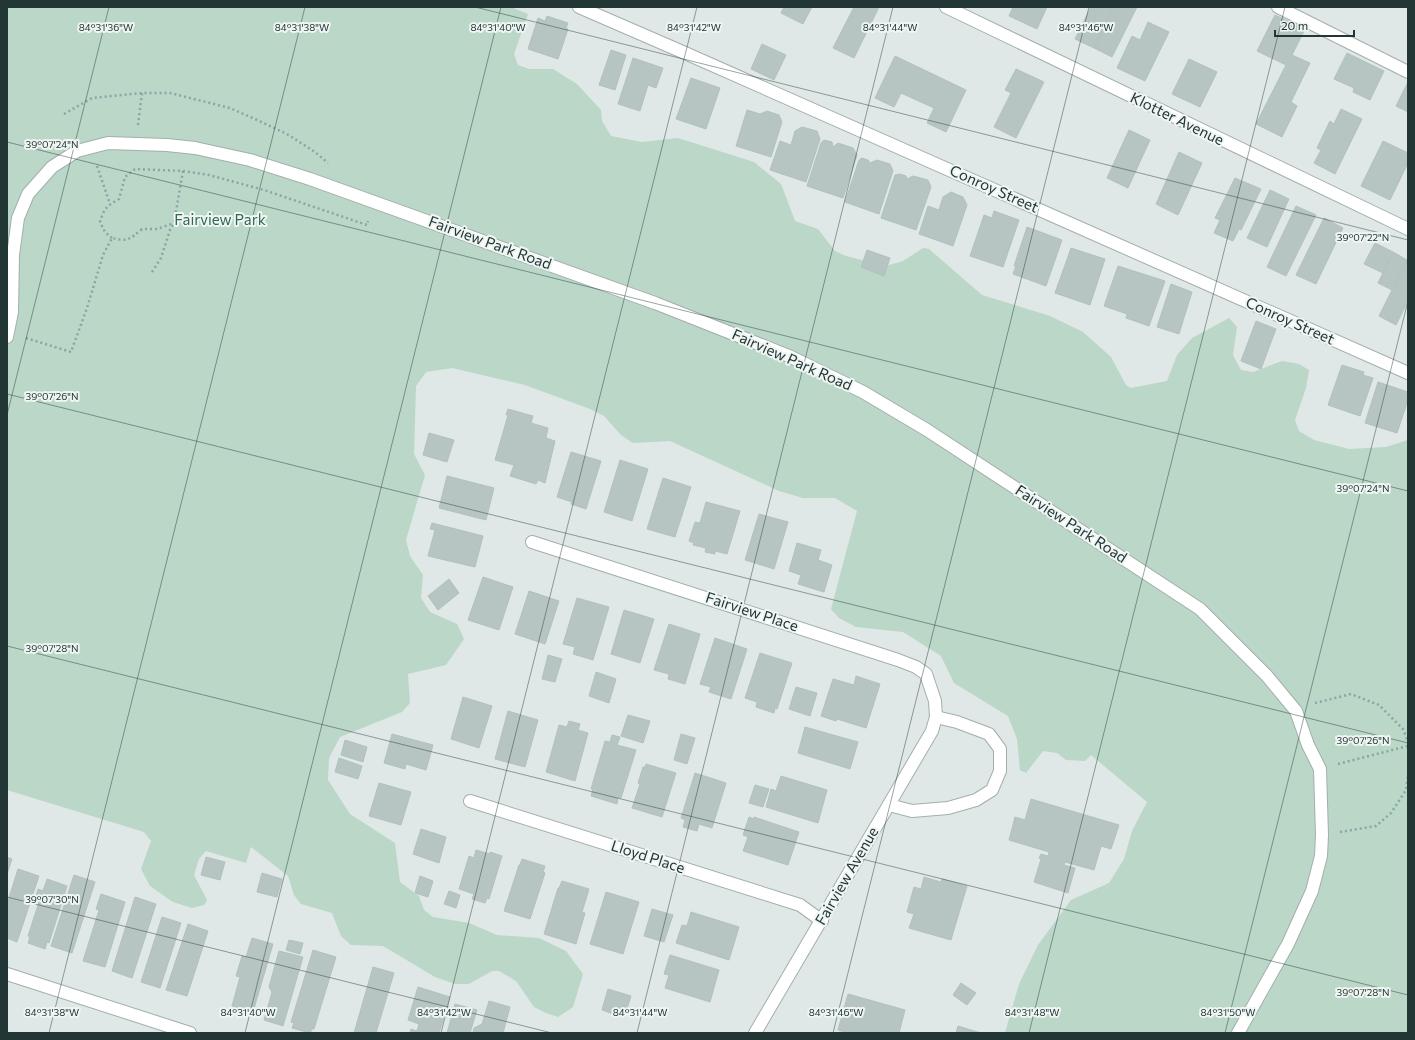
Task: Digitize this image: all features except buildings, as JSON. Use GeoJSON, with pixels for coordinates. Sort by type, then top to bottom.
{"type":"FeatureCollection","features":[{"type":"Feature","properties":{"kind":"street","name":"Conroy Street"},"geometry":{"type":"LineString","coordinates":[[579,7],[1408,373]]}},
{"type":"Feature","properties":{"kind":"street","name":"Klotter Avenue"},"geometry":{"type":"LineString","coordinates":[[946,7],[1408,229]]}},
{"type":"Feature","properties":{"kind":"street"},"geometry":{"type":"LineString","coordinates":[[1278,7],[1408,72]]}},
{"type":"Feature","properties":{"kind":"street","name":"Fairview Park Road"},"geometry":{"type":"LineString","coordinates":[[8,335],[12,312],[13,254],[18,218],[28,194],[52,167],[77,151],[108,143],[136,144],[195,148],[250,160],[310,179],[654,303],[789,356],[863,392],[934,434],[1200,609],[1267,676],[1296,711],[1308,745],[1320,769],[1322,836],[1321,856],[1312,891],[1288,944],[1238,1033]]}},
{"type":"Feature","properties":{"kind":"street","name":"Fairview Place"},"geometry":{"type":"LineString","coordinates":[[532,542],[916,667],[926,674],[935,701],[936,717]]}},
{"type":"Feature","properties":{"kind":"street"},"geometry":{"type":"LineString","coordinates":[[888,805],[912,811],[948,808],[976,800],[992,790],[1000,771],[1000,749],[989,734],[957,722],[936,717]]}},
{"type":"Feature","properties":{"kind":"street","name":"Fairview Avenue"},"geometry":{"type":"LineString","coordinates":[[755,1033],[932,731],[936,717]]}},
{"type":"Feature","properties":{"kind":"street","name":"Lloyd Place"},"geometry":{"type":"LineString","coordinates":[[470,801],[800,906],[822,921]]}},
{"type":"Feature","properties":{"kind":"street"},"geometry":{"type":"LineString","coordinates":[[7,974],[190,1033]]}},
{"type":"Feature","properties":{"kind":"path"},"geometry":{"type":"LineString","coordinates":[[64,114],[92,98],[142,93],[170,93],[230,108],[287,134],[329,164]]}},
{"type":"Feature","properties":{"kind":"path"},"geometry":{"type":"LineString","coordinates":[[136,144],[142,93]]}},
{"type":"Feature","properties":{"kind":"path"},"geometry":{"type":"LineString","coordinates":[[89,147],[102,178],[110,204]]}},
{"type":"Feature","properties":{"kind":"path"},"geometry":{"type":"LineString","coordinates":[[174,223],[157,229],[142,229],[132,238],[122,241],[112,238],[105,232],[100,222],[103,212],[110,204],[119,198],[125,177],[135,169],[183,171],[209,175],[264,190],[367,225],[376,203]]}},
{"type":"Feature","properties":{"kind":"path"},"geometry":{"type":"LineString","coordinates":[[152,272],[161,258],[170,230],[174,223],[183,171]]}},
{"type":"Feature","properties":{"kind":"path"},"geometry":{"type":"LineString","coordinates":[[8,335],[71,352],[87,308],[103,255],[112,238]]}},
{"type":"Feature","properties":{"kind":"path"},"geometry":{"type":"LineString","coordinates":[[1296,711],[1319,701],[1351,694],[1380,705],[1403,729],[1408,742]]}},
{"type":"Feature","properties":{"kind":"path"},"geometry":{"type":"LineString","coordinates":[[1338,764],[1408,746]]}},
{"type":"Feature","properties":{"kind":"path"},"geometry":{"type":"LineString","coordinates":[[1322,836],[1376,826],[1391,813],[1406,790],[1408,776]]}},
{"type":"Feature","properties":{"kind":"green space","name":"Fairview Park"},"geometry":{"type":"Polygon","coordinates":[[[7,7],[511,7],[528,14],[514,54],[518,65],[529,69],[553,69],[577,84],[601,110],[602,121],[611,136],[642,142],[678,138],[754,162],[781,184],[795,221],[818,229],[835,251],[846,256],[886,266],[903,261],[923,248],[929,249],[982,295],[1050,316],[1083,332],[1111,357],[1126,385],[1131,388],[1167,381],[1177,355],[1192,338],[1229,318],[1237,327],[1233,355],[1241,370],[1253,372],[1282,361],[1299,364],[1309,370],[1306,388],[1295,420],[1299,431],[1314,440],[1349,449],[1386,447],[1408,440],[1408,1033],[1005,1033],[1019,984],[1038,945],[1071,900],[1109,883],[1124,859],[1132,831],[1147,802],[1091,755],[1085,761],[1066,760],[1057,753],[1043,751],[1026,773],[1020,770],[1017,739],[1008,716],[954,683],[941,656],[903,632],[856,627],[839,618],[831,609],[857,511],[835,498],[803,498],[779,491],[670,441],[633,443],[621,435],[604,416],[590,409],[525,385],[452,368],[426,372],[416,386],[414,454],[425,475],[406,540],[410,556],[423,575],[421,598],[430,612],[457,624],[464,639],[446,665],[408,674],[410,703],[402,712],[340,737],[329,758],[328,780],[350,814],[395,843],[400,882],[419,896],[424,910],[433,917],[469,923],[497,935],[539,938],[566,951],[583,974],[573,1007],[558,1017],[546,1013],[534,1007],[516,981],[499,971],[492,971],[469,984],[455,984],[435,977],[383,946],[351,945],[341,936],[332,913],[301,904],[294,895],[288,876],[251,847],[246,863],[206,851],[199,859],[194,875],[207,900],[204,905],[192,908],[173,902],[150,886],[141,869],[151,841],[144,832],[7,790],[7,7]]]}}]}
